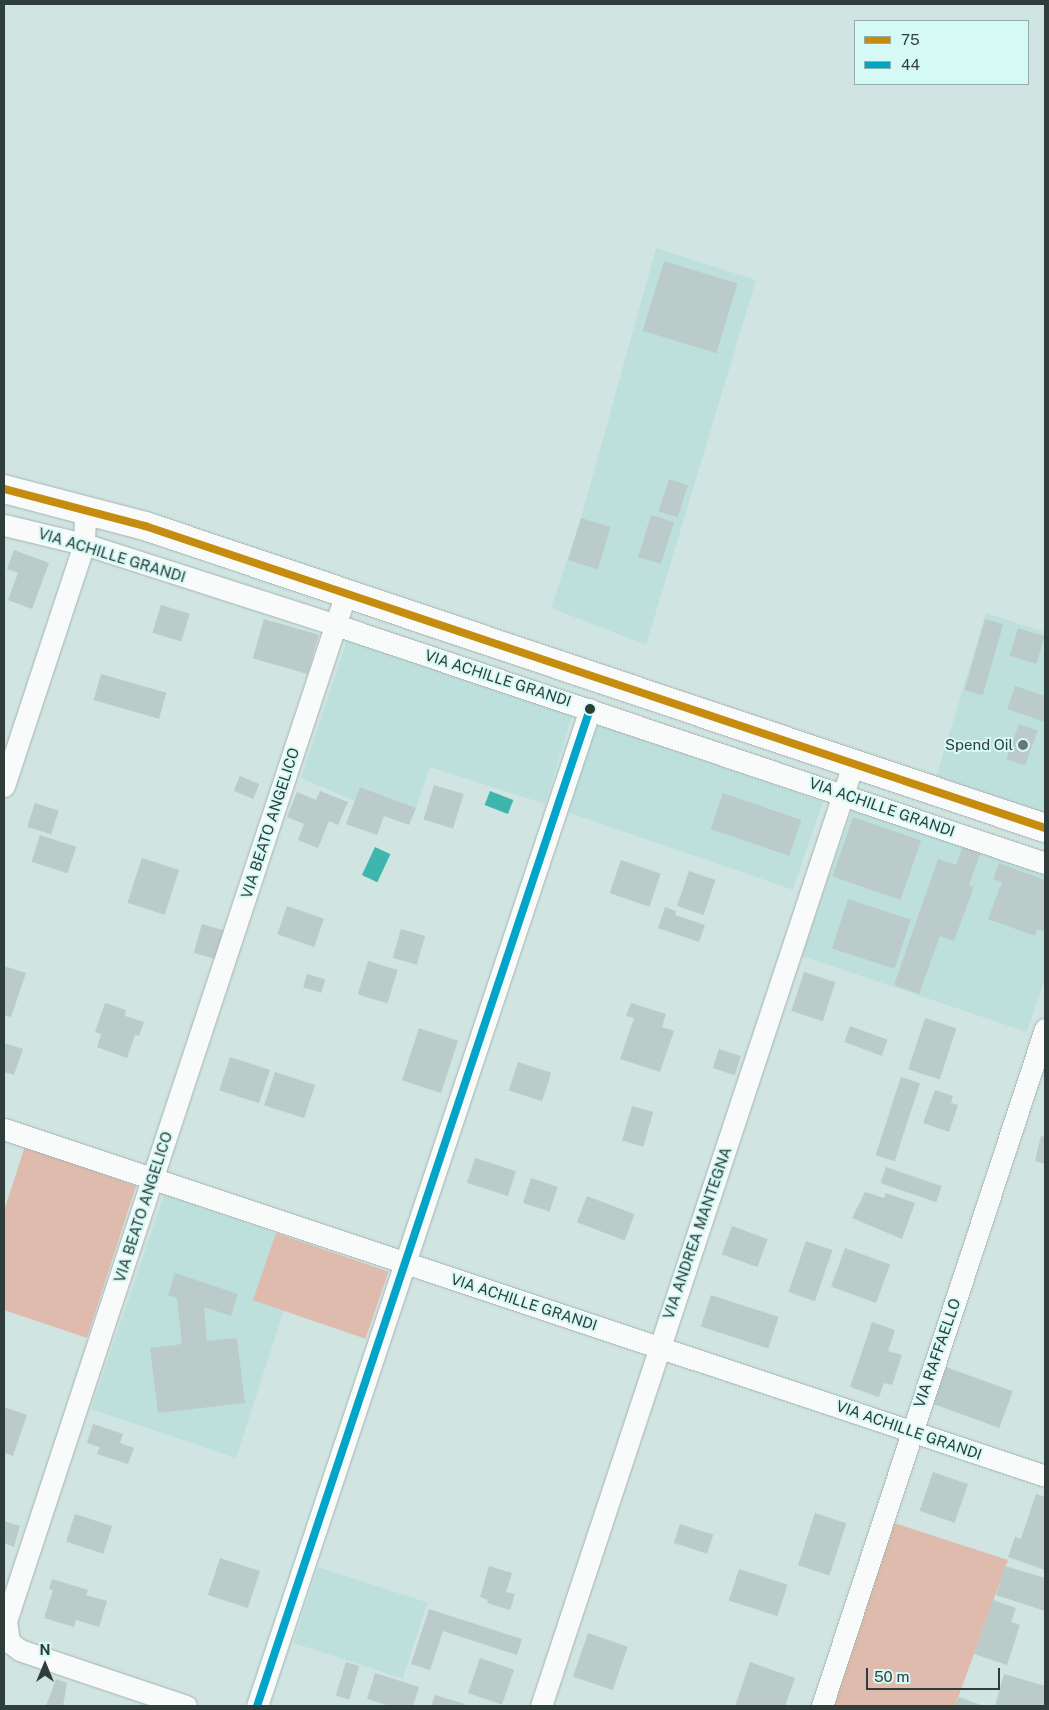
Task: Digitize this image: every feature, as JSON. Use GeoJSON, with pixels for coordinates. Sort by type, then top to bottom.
{"type":"FeatureCollection","features":[{"type":"Feature","properties":{"kind":"main road"},"geometry":{"type":"LineString","coordinates":[[4,489],[85,508],[854,762],[1045,828]]}},
{"type":"Feature","properties":{"kind":"street"},"geometry":{"type":"LineString","coordinates":[[4,786],[84,544],[85,508]]}},
{"type":"Feature","properties":{"kind":"street","name":"VIA ACHILLE GRANDI"},"geometry":{"type":"LineString","coordinates":[[4,525],[84,544],[336,625],[845,793],[1045,863]]}},
{"type":"Feature","properties":{"kind":"street","name":"VIA BEATO ANGELICO"},"geometry":{"type":"LineString","coordinates":[[186,1706],[20,1650],[9,1642],[5,1631],[346,593]]}},
{"type":"Feature","properties":{"kind":"street"},"geometry":{"type":"LineString","coordinates":[[257,1706],[590,709]]}},
{"type":"Feature","properties":{"kind":"street","name":"VIA ANDREA MANTEGNA"},"geometry":{"type":"LineString","coordinates":[[542,1706],[659,1345],[854,762]]}},
{"type":"Feature","properties":{"kind":"street"},"geometry":{"type":"LineString","coordinates":[[994,845],[1005,815]]}},
{"type":"Feature","properties":{"kind":"street","name":"VIA RAFFAELLO"},"geometry":{"type":"LineString","coordinates":[[822,1706],[911,1431],[1045,1029]]}},
{"type":"Feature","properties":{"kind":"street","name":"VIA ACHILLE GRANDI"},"geometry":{"type":"LineString","coordinates":[[4,1129],[405,1264],[659,1345],[1045,1476]]}},
{"type":"Feature","properties":{"kind":"shaded area"},"geometry":{"type":"Polygon","coordinates":[[[656,248],[756,280],[646,645],[551,608],[581,518],[656,248]]]}},
{"type":"Feature","properties":{"kind":"shaded area"},"geometry":{"type":"Polygon","coordinates":[[[986,613],[1045,632],[1045,818],[935,781],[986,613]]]}},
{"type":"Feature","properties":{"kind":"shaded area"},"geometry":{"type":"Polygon","coordinates":[[[348,637],[573,713],[545,804],[430,767],[416,808],[361,787],[355,801],[301,778],[348,637]]]}},
{"type":"Feature","properties":{"kind":"shaded area"},"geometry":{"type":"Polygon","coordinates":[[[597,724],[823,802],[793,890],[567,812],[597,724]]]}},
{"type":"Feature","properties":{"kind":"shaded area"},"geometry":{"type":"Polygon","coordinates":[[[852,810],[1045,875],[1045,978],[1027,1032],[802,956],[852,810]]]}},
{"type":"Feature","properties":{"kind":"shaded area"},"geometry":{"type":"Polygon","coordinates":[[[25,1146],[136,1186],[87,1338],[4,1310],[4,1211],[25,1146]]]}},
{"type":"Feature","properties":{"kind":"shaded area"},"geometry":{"type":"Polygon","coordinates":[[[164,1195],[276,1233],[254,1300],[284,1310],[236,1458],[91,1409],[164,1195]]]}},
{"type":"Feature","properties":{"kind":"shaded area"},"geometry":{"type":"Polygon","coordinates":[[[276,1233],[389,1272],[365,1339],[253,1300],[276,1233]]]}},
{"type":"Feature","properties":{"kind":"shaded area"},"geometry":{"type":"Polygon","coordinates":[[[894,1523],[1008,1560],[955,1706],[833,1706],[894,1523]]]}},
{"type":"Feature","properties":{"kind":"shaded area"},"geometry":{"type":"Polygon","coordinates":[[[318,1567],[427,1603],[403,1679],[293,1643],[318,1567]]]}},
{"type":"Feature","properties":{"kind":"water"},"geometry":{"type":"Polygon","coordinates":[[[490,791],[513,800],[508,814],[485,805],[490,791]]]}},
{"type":"Feature","properties":{"kind":"water"},"geometry":{"type":"Polygon","coordinates":[[[375,847],[390,854],[377,882],[362,875],[375,847]]]}},
{"type":"Feature","properties":{"kind":"building"},"geometry":{"type":"Polygon","coordinates":[[[664,261],[738,284],[716,353],[643,331],[664,261]]]}},
{"type":"Feature","properties":{"kind":"building"},"geometry":{"type":"Polygon","coordinates":[[[669,479],[688,485],[678,518],[658,511],[669,479]]]}},
{"type":"Feature","properties":{"kind":"building"},"geometry":{"type":"Polygon","coordinates":[[[651,515],[674,522],[661,564],[638,557],[651,515]]]}},
{"type":"Feature","properties":{"kind":"building"},"geometry":{"type":"Polygon","coordinates":[[[581,518],[611,527],[598,569],[568,560],[581,518]]]}},
{"type":"Feature","properties":{"kind":"building"},"geometry":{"type":"Polygon","coordinates":[[[14,550],[49,563],[32,609],[8,600],[18,573],[7,569],[14,550]]]}},
{"type":"Feature","properties":{"kind":"building"},"geometry":{"type":"Polygon","coordinates":[[[161,605],[190,614],[181,642],[153,633],[161,605]]]}},
{"type":"Feature","properties":{"kind":"building"},"geometry":{"type":"Polygon","coordinates":[[[264,619],[319,635],[307,674],[253,658],[264,619]]]}},
{"type":"Feature","properties":{"kind":"building"},"geometry":{"type":"Polygon","coordinates":[[[985,619],[1003,624],[983,695],[965,690],[985,619]]]}},
{"type":"Feature","properties":{"kind":"building"},"geometry":{"type":"Polygon","coordinates":[[[1018,628],[1045,636],[1036,664],[1010,656],[1018,628]]]}},
{"type":"Feature","properties":{"kind":"building"},"geometry":{"type":"Polygon","coordinates":[[[101,674],[166,693],[159,719],[94,700],[101,674]]]}},
{"type":"Feature","properties":{"kind":"building"},"geometry":{"type":"Polygon","coordinates":[[[1015,686],[1045,696],[1045,722],[1007,709],[1015,686]]]}},
{"type":"Feature","properties":{"kind":"building","name":"Spend Oil"},"geometry":{"type":"Polygon","coordinates":[[[1019,724],[1038,731],[1025,766],[1006,759],[1019,724]]]}},
{"type":"Feature","properties":{"kind":"building"},"geometry":{"type":"Polygon","coordinates":[[[240,776],[259,784],[253,799],[234,791],[240,776]]]}},
{"type":"Feature","properties":{"kind":"building"},"geometry":{"type":"Polygon","coordinates":[[[434,785],[464,794],[453,828],[423,819],[434,785]]]}},
{"type":"Feature","properties":{"kind":"building"},"geometry":{"type":"Polygon","coordinates":[[[360,787],[416,808],[409,825],[384,816],[377,835],[346,824],[360,787]]]}},
{"type":"Feature","properties":{"kind":"building"},"geometry":{"type":"Polygon","coordinates":[[[320,791],[348,802],[338,825],[329,821],[318,848],[298,840],[304,824],[287,817],[297,792],[316,800],[320,791]]]}},
{"type":"Feature","properties":{"kind":"building"},"geometry":{"type":"Polygon","coordinates":[[[723,793],[801,820],[789,856],[711,829],[723,793]]]}},
{"type":"Feature","properties":{"kind":"building"},"geometry":{"type":"Polygon","coordinates":[[[35,803],[59,811],[51,835],[27,827],[35,803]]]}},
{"type":"Feature","properties":{"kind":"building"},"geometry":{"type":"Polygon","coordinates":[[[853,817],[921,840],[901,900],[832,877],[853,817]]]}},
{"type":"Feature","properties":{"kind":"building"},"geometry":{"type":"Polygon","coordinates":[[[40,835],[76,847],[67,873],[31,862],[40,835]]]}},
{"type":"Feature","properties":{"kind":"building"},"geometry":{"type":"Polygon","coordinates":[[[964,843],[982,849],[969,885],[974,887],[954,941],[940,936],[919,994],[894,985],[938,859],[956,865],[964,843]]]}},
{"type":"Feature","properties":{"kind":"building"},"geometry":{"type":"Polygon","coordinates":[[[142,858],[179,870],[165,915],[127,903],[142,858]]]}},
{"type":"Feature","properties":{"kind":"building"},"geometry":{"type":"Polygon","coordinates":[[[621,860],[661,874],[649,907],[610,893],[621,860]]]}},
{"type":"Feature","properties":{"kind":"building"},"geometry":{"type":"Polygon","coordinates":[[[999,863],[1045,880],[1044,932],[1037,929],[1035,936],[988,919],[1002,882],[993,879],[999,863]]]}},
{"type":"Feature","properties":{"kind":"building"},"geometry":{"type":"Polygon","coordinates":[[[689,871],[715,880],[703,915],[677,906],[689,871]]]}},
{"type":"Feature","properties":{"kind":"building"},"geometry":{"type":"Polygon","coordinates":[[[848,899],[911,919],[895,969],[832,948],[848,899]]]}},
{"type":"Feature","properties":{"kind":"building"},"geometry":{"type":"Polygon","coordinates":[[[287,906],[324,919],[314,947],[277,934],[287,906]]]}},
{"type":"Feature","properties":{"kind":"building"},"geometry":{"type":"Polygon","coordinates":[[[665,907],[676,911],[675,915],[705,925],[699,942],[658,928],[665,907]]]}},
{"type":"Feature","properties":{"kind":"building"},"geometry":{"type":"Polygon","coordinates":[[[202,924],[226,931],[218,960],[194,953],[202,924]]]}},
{"type":"Feature","properties":{"kind":"building"},"geometry":{"type":"Polygon","coordinates":[[[401,929],[425,936],[417,965],[393,958],[401,929]]]}},
{"type":"Feature","properties":{"kind":"building"},"geometry":{"type":"Polygon","coordinates":[[[368,961],[398,970],[387,1004],[358,994],[368,961]]]}},
{"type":"Feature","properties":{"kind":"building"},"geometry":{"type":"Polygon","coordinates":[[[4,966],[26,973],[11,1017],[4,1015],[4,966]]]}},
{"type":"Feature","properties":{"kind":"building"},"geometry":{"type":"Polygon","coordinates":[[[804,972],[835,982],[823,1021],[791,1011],[804,972]]]}},
{"type":"Feature","properties":{"kind":"building"},"geometry":{"type":"Polygon","coordinates":[[[307,974],[325,979],[321,993],[303,987],[307,974]]]}},
{"type":"Feature","properties":{"kind":"building"},"geometry":{"type":"Polygon","coordinates":[[[105,1003],[126,1010],[125,1016],[144,1022],[139,1036],[135,1035],[127,1058],[97,1047],[101,1034],[95,1032],[105,1003]]]}},
{"type":"Feature","properties":{"kind":"building"},"geometry":{"type":"Polygon","coordinates":[[[631,1003],[666,1014],[662,1027],[674,1031],[660,1072],[620,1059],[634,1018],[626,1016],[631,1003]]]}},
{"type":"Feature","properties":{"kind":"building"},"geometry":{"type":"Polygon","coordinates":[[[925,1018],[956,1028],[940,1080],[908,1069],[925,1018]]]}},
{"type":"Feature","properties":{"kind":"building"},"geometry":{"type":"Polygon","coordinates":[[[850,1026],[888,1040],[882,1056],[844,1042],[850,1026]]]}},
{"type":"Feature","properties":{"kind":"building"},"geometry":{"type":"Polygon","coordinates":[[[419,1028],[458,1041],[441,1093],[402,1080],[419,1028]]]}},
{"type":"Feature","properties":{"kind":"building"},"geometry":{"type":"Polygon","coordinates":[[[4,1043],[23,1049],[14,1075],[4,1072],[4,1043]]]}},
{"type":"Feature","properties":{"kind":"building"},"geometry":{"type":"Polygon","coordinates":[[[719,1049],[741,1056],[735,1075],[713,1068],[719,1049]]]}},
{"type":"Feature","properties":{"kind":"building"},"geometry":{"type":"Polygon","coordinates":[[[230,1057],[270,1070],[259,1103],[219,1090],[230,1057]]]}},
{"type":"Feature","properties":{"kind":"building"},"geometry":{"type":"Polygon","coordinates":[[[518,1062],[551,1073],[542,1101],[509,1091],[518,1062]]]}},
{"type":"Feature","properties":{"kind":"building"},"geometry":{"type":"Polygon","coordinates":[[[275,1072],[315,1085],[304,1118],[264,1105],[275,1072]]]}},
{"type":"Feature","properties":{"kind":"building"},"geometry":{"type":"Polygon","coordinates":[[[901,1077],[920,1083],[895,1161],[876,1155],[901,1077]]]}},
{"type":"Feature","properties":{"kind":"building"},"geometry":{"type":"Polygon","coordinates":[[[935,1090],[953,1096],[951,1103],[958,1105],[949,1132],[923,1123],[935,1090]]]}},
{"type":"Feature","properties":{"kind":"building"},"geometry":{"type":"Polygon","coordinates":[[[632,1106],[653,1112],[643,1147],[622,1141],[632,1106]]]}},
{"type":"Feature","properties":{"kind":"building"},"geometry":{"type":"Polygon","coordinates":[[[1041,1136],[1045,1137],[1045,1164],[1035,1161],[1041,1136]]]}},
{"type":"Feature","properties":{"kind":"building"},"geometry":{"type":"Polygon","coordinates":[[[475,1158],[516,1171],[508,1196],[467,1183],[475,1158]]]}},
{"type":"Feature","properties":{"kind":"building"},"geometry":{"type":"Polygon","coordinates":[[[886,1167],[942,1186],[936,1202],[880,1183],[886,1167]]]}},
{"type":"Feature","properties":{"kind":"building"},"geometry":{"type":"Polygon","coordinates":[[[531,1178],[558,1187],[550,1211],[523,1203],[531,1178]]]}},
{"type":"Feature","properties":{"kind":"building"},"geometry":{"type":"Polygon","coordinates":[[[865,1192],[884,1198],[886,1193],[915,1203],[902,1239],[852,1218],[865,1192]]]}},
{"type":"Feature","properties":{"kind":"building"},"geometry":{"type":"Polygon","coordinates":[[[587,1196],[635,1214],[625,1240],[577,1222],[587,1196]]]}},
{"type":"Feature","properties":{"kind":"building"},"geometry":{"type":"Polygon","coordinates":[[[732,1226],[768,1239],[757,1267],[722,1254],[732,1226]]]}},
{"type":"Feature","properties":{"kind":"building"},"geometry":{"type":"Polygon","coordinates":[[[806,1241],[832,1250],[815,1301],[788,1292],[806,1241]]]}},
{"type":"Feature","properties":{"kind":"building"},"geometry":{"type":"Polygon","coordinates":[[[845,1248],[890,1264],[876,1303],[831,1287],[845,1248]]]}},
{"type":"Feature","properties":{"kind":"building"},"geometry":{"type":"Polygon","coordinates":[[[175,1273],[238,1294],[231,1316],[204,1307],[207,1341],[237,1338],[245,1403],[158,1413],[150,1348],[182,1344],[177,1298],[168,1295],[175,1273]]]}},
{"type":"Feature","properties":{"kind":"building"},"geometry":{"type":"Polygon","coordinates":[[[711,1295],[779,1317],[768,1348],[701,1326],[711,1295]]]}},
{"type":"Feature","properties":{"kind":"building"},"geometry":{"type":"Polygon","coordinates":[[[872,1322],[895,1330],[888,1351],[902,1355],[892,1385],[884,1383],[879,1397],[850,1387],[872,1322]]]}},
{"type":"Feature","properties":{"kind":"building"},"geometry":{"type":"Polygon","coordinates":[[[946,1367],[1013,1391],[999,1428],[933,1404],[946,1367]]]}},
{"type":"Feature","properties":{"kind":"building"},"geometry":{"type":"Polygon","coordinates":[[[4,1407],[27,1415],[13,1456],[4,1453],[4,1407]]]}},
{"type":"Feature","properties":{"kind":"building"},"geometry":{"type":"Polygon","coordinates":[[[93,1424],[123,1434],[120,1443],[134,1448],[128,1464],[97,1454],[100,1447],[87,1443],[93,1424]]]}},
{"type":"Feature","properties":{"kind":"building"},"geometry":{"type":"Polygon","coordinates":[[[933,1472],[968,1484],[955,1523],[920,1511],[933,1472]]]}},
{"type":"Feature","properties":{"kind":"building"},"geometry":{"type":"Polygon","coordinates":[[[1036,1494],[1045,1497],[1045,1570],[1008,1557],[1015,1537],[1021,1539],[1036,1494]]]}},
{"type":"Feature","properties":{"kind":"building"},"geometry":{"type":"Polygon","coordinates":[[[815,1513],[846,1523],[829,1576],[798,1565],[815,1513]]]}},
{"type":"Feature","properties":{"kind":"building"},"geometry":{"type":"Polygon","coordinates":[[[75,1514],[112,1526],[103,1554],[66,1542],[75,1514]]]}},
{"type":"Feature","properties":{"kind":"building"},"geometry":{"type":"Polygon","coordinates":[[[4,1521],[20,1526],[14,1547],[4,1543],[4,1521]]]}},
{"type":"Feature","properties":{"kind":"building"},"geometry":{"type":"Polygon","coordinates":[[[680,1524],[713,1535],[707,1554],[674,1543],[680,1524]]]}},
{"type":"Feature","properties":{"kind":"building"},"geometry":{"type":"Polygon","coordinates":[[[220,1558],[260,1571],[248,1608],[208,1595],[220,1558]]]}},
{"type":"Feature","properties":{"kind":"building"},"geometry":{"type":"Polygon","coordinates":[[[489,1566],[512,1573],[506,1592],[515,1594],[510,1610],[487,1603],[488,1600],[480,1597],[489,1566]]]}},
{"type":"Feature","properties":{"kind":"building"},"geometry":{"type":"Polygon","coordinates":[[[1005,1566],[1045,1578],[1045,1611],[996,1595],[1005,1566]]]}},
{"type":"Feature","properties":{"kind":"building"},"geometry":{"type":"Polygon","coordinates":[[[739,1569],[788,1585],[777,1616],[729,1600],[739,1569]]]}},
{"type":"Feature","properties":{"kind":"building"},"geometry":{"type":"Polygon","coordinates":[[[52,1579],[88,1590],[86,1595],[107,1601],[99,1627],[76,1620],[74,1627],[44,1618],[53,1590],[49,1589],[52,1579]]]}},
{"type":"Feature","properties":{"kind":"building"},"geometry":{"type":"Polygon","coordinates":[[[993,1600],[1016,1608],[1011,1622],[1020,1625],[1007,1665],[974,1654],[993,1600]]]}},
{"type":"Feature","properties":{"kind":"building"},"geometry":{"type":"Polygon","coordinates":[[[429,1609],[522,1639],[517,1655],[443,1631],[430,1670],[411,1664],[429,1609]]]}},
{"type":"Feature","properties":{"kind":"building"},"geometry":{"type":"Polygon","coordinates":[[[588,1633],[628,1647],[613,1690],[573,1676],[588,1633]]]}},
{"type":"Feature","properties":{"kind":"building"},"geometry":{"type":"Polygon","coordinates":[[[480,1658],[514,1670],[502,1705],[468,1693],[480,1658]]]}},
{"type":"Feature","properties":{"kind":"building"},"geometry":{"type":"Polygon","coordinates":[[[346,1662],[359,1666],[349,1700],[336,1695],[346,1662]]]}},
{"type":"Feature","properties":{"kind":"building"},"geometry":{"type":"Polygon","coordinates":[[[750,1662],[795,1678],[785,1706],[735,1706],[750,1662]]]}},
{"type":"Feature","properties":{"kind":"building"},"geometry":{"type":"Polygon","coordinates":[[[375,1673],[419,1687],[413,1706],[390,1706],[367,1699],[375,1673]]]}},
{"type":"Feature","properties":{"kind":"building"},"geometry":{"type":"Polygon","coordinates":[[[1004,1674],[1045,1686],[1045,1706],[995,1706],[1004,1674]]]}},
{"type":"Feature","properties":{"kind":"building"},"geometry":{"type":"Polygon","coordinates":[[[56,1679],[67,1683],[63,1706],[46,1706],[56,1679]]]}},
{"type":"Feature","properties":{"kind":"building"},"geometry":{"type":"Polygon","coordinates":[[[435,1695],[465,1704],[465,1706],[431,1706],[435,1695]]]}},
{"type":"Feature","properties":{"kind":"building"},"geometry":{"type":"Polygon","coordinates":[[[959,1697],[984,1706],[955,1706],[959,1697]]]}},
{"type":"Feature","properties":{"kind":"transit line","name":"75"},"geometry":{"type":"LineString","coordinates":[[4,489],[145,526],[1045,828]]}},
{"type":"Feature","properties":{"kind":"transit line","name":"44"},"geometry":{"type":"LineString","coordinates":[[257,1706],[590,709]]}},
{"type":"Feature","properties":{"kind":"place","name":"Spend Oil"},"geometry":{"type":"Point","coordinates":[1023,745]}}]}
